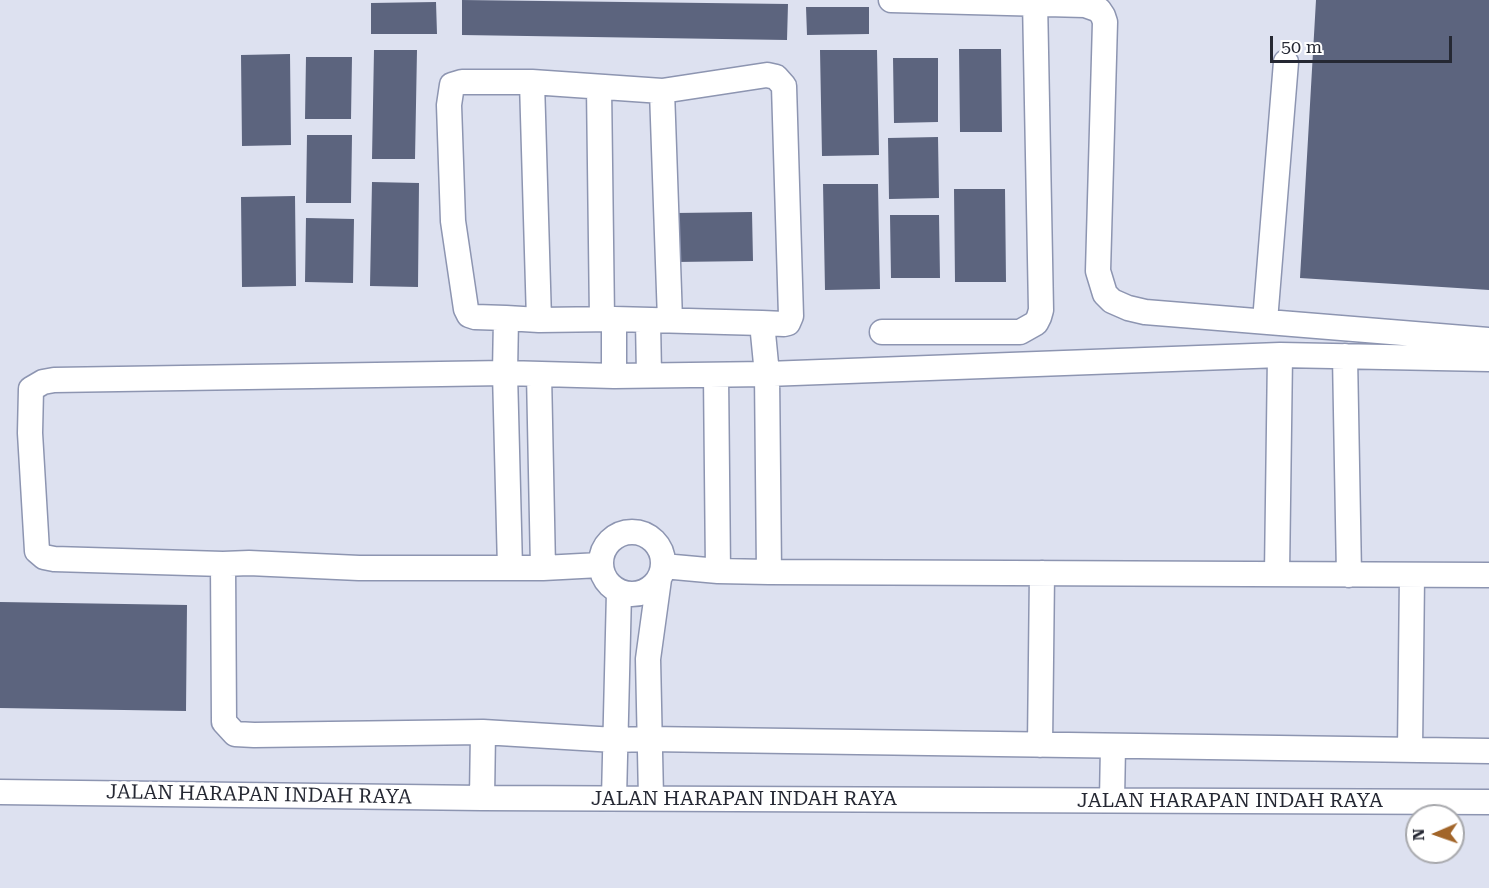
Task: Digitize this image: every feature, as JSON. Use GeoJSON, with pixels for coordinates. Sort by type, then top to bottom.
{"type":"FeatureCollection","features":[{"type":"Feature","properties":{"kind":"street"},"geometry":{"type":"LineString","coordinates":[[891,0],[1075,2],[1099,10],[1105,22],[1098,271],[1105,294],[1112,301],[1145,312],[1489,340]]}},
{"type":"Feature","properties":{"kind":"street"},"geometry":{"type":"LineString","coordinates":[[882,332],[1020,332],[1036,323],[1039,317],[1041,298],[1035,2]]}},
{"type":"Feature","properties":{"kind":"street"},"geometry":{"type":"LineString","coordinates":[[1265,321],[1286,62]]}},
{"type":"Feature","properties":{"kind":"street"},"geometry":{"type":"LineString","coordinates":[[767,75],[776,77],[784,86],[791,316],[788,323],[608,319],[539,320],[469,315],[466,309],[453,221],[450,91],[452,85],[462,82],[532,82],[662,91],[767,75]]}},
{"type":"Feature","properties":{"kind":"street"},"geometry":{"type":"LineString","coordinates":[[532,82],[539,320]]}},
{"type":"Feature","properties":{"kind":"street"},"geometry":{"type":"LineString","coordinates":[[599,87],[608,319],[614,376]]}},
{"type":"Feature","properties":{"kind":"street"},"geometry":{"type":"LineString","coordinates":[[649,375],[659,320],[662,91]]}},
{"type":"Feature","properties":{"kind":"street"},"geometry":{"type":"LineString","coordinates":[[506,318],[505,373],[510,568]]}},
{"type":"Feature","properties":{"kind":"street"},"geometry":{"type":"LineString","coordinates":[[762,323],[767,374],[769,572]]}},
{"type":"Feature","properties":{"kind":"street"},"geometry":{"type":"LineString","coordinates":[[1277,573],[1280,356]]}},
{"type":"Feature","properties":{"kind":"street"},"geometry":{"type":"LineString","coordinates":[[600,565],[543,568],[359,568],[44,557],[37,551],[30,433],[31,389],[54,380],[505,373],[614,376],[716,375],[1280,356],[1489,359]]}},
{"type":"Feature","properties":{"kind":"street"},"geometry":{"type":"LineString","coordinates":[[1345,356],[1349,575]]}},
{"type":"Feature","properties":{"kind":"street"},"geometry":{"type":"LineString","coordinates":[[539,375],[543,568]]}},
{"type":"Feature","properties":{"kind":"street"},"geometry":{"type":"LineString","coordinates":[[716,375],[718,571]]}},
{"type":"Feature","properties":{"kind":"street"},"geometry":{"type":"LineString","coordinates":[[651,798],[648,658],[661,573],[661,553],[655,542],[644,534],[632,531],[619,534],[609,541],[602,552],[600,565],[603,576],[619,592],[641,593],[651,588],[661,573]]}},
{"type":"Feature","properties":{"kind":"street"},"geometry":{"type":"LineString","coordinates":[[223,564],[224,722],[234,734],[483,732],[615,740],[1489,751]]}},
{"type":"Feature","properties":{"kind":"street"},"geometry":{"type":"LineString","coordinates":[[661,573],[718,571],[1489,575]]}},
{"type":"Feature","properties":{"kind":"street"},"geometry":{"type":"LineString","coordinates":[[1040,745],[1042,573]]}},
{"type":"Feature","properties":{"kind":"street"},"geometry":{"type":"LineString","coordinates":[[1410,750],[1412,576]]}},
{"type":"Feature","properties":{"kind":"street"},"geometry":{"type":"LineString","coordinates":[[614,798],[619,592]]}},
{"type":"Feature","properties":{"kind":"street"},"geometry":{"type":"LineString","coordinates":[[482,798],[483,732]]}},
{"type":"Feature","properties":{"kind":"street"},"geometry":{"type":"LineString","coordinates":[[1112,800],[1113,746]]}},
{"type":"Feature","properties":{"kind":"street","name":"JALAN HARAPAN INDAH RAYA"},"geometry":{"type":"LineString","coordinates":[[0,792],[482,798],[1489,802]]}},
{"type":"Feature","properties":{"kind":"shaded area"},"geometry":{"type":"Polygon","coordinates":[[[0,0],[1489,0],[1489,888],[0,888],[0,0]]]}},
{"type":"Feature","properties":{"kind":"building"},"geometry":{"type":"Polygon","coordinates":[[[462,0],[788,4],[787,40],[462,35],[462,0]]]}},
{"type":"Feature","properties":{"kind":"building"},"geometry":{"type":"Polygon","coordinates":[[[1316,0],[1489,0],[1489,290],[1300,278],[1316,0]]]}},
{"type":"Feature","properties":{"kind":"building"},"geometry":{"type":"Polygon","coordinates":[[[436,2],[437,34],[371,34],[371,3],[436,2]]]}},
{"type":"Feature","properties":{"kind":"building"},"geometry":{"type":"Polygon","coordinates":[[[806,7],[869,7],[869,34],[807,35],[806,7]]]}},
{"type":"Feature","properties":{"kind":"building"},"geometry":{"type":"Polygon","coordinates":[[[959,49],[1001,49],[1002,132],[960,132],[959,49]]]}},
{"type":"Feature","properties":{"kind":"building"},"geometry":{"type":"Polygon","coordinates":[[[374,50],[417,50],[415,159],[372,159],[374,50]]]}},
{"type":"Feature","properties":{"kind":"building"},"geometry":{"type":"Polygon","coordinates":[[[820,50],[877,50],[879,155],[822,156],[820,50]]]}},
{"type":"Feature","properties":{"kind":"building"},"geometry":{"type":"Polygon","coordinates":[[[290,54],[291,145],[242,146],[241,55],[290,54]]]}},
{"type":"Feature","properties":{"kind":"building"},"geometry":{"type":"Polygon","coordinates":[[[306,57],[352,57],[351,119],[305,119],[306,57]]]}},
{"type":"Feature","properties":{"kind":"building"},"geometry":{"type":"Polygon","coordinates":[[[893,58],[938,58],[938,122],[894,123],[893,58]]]}},
{"type":"Feature","properties":{"kind":"building"},"geometry":{"type":"Polygon","coordinates":[[[307,135],[352,135],[351,203],[306,203],[307,135]]]}},
{"type":"Feature","properties":{"kind":"building"},"geometry":{"type":"Polygon","coordinates":[[[938,137],[939,198],[889,199],[888,138],[938,137]]]}},
{"type":"Feature","properties":{"kind":"building"},"geometry":{"type":"Polygon","coordinates":[[[372,182],[419,183],[418,287],[370,286],[372,182]]]}},
{"type":"Feature","properties":{"kind":"building"},"geometry":{"type":"Polygon","coordinates":[[[823,184],[878,184],[880,289],[825,290],[823,184]]]}},
{"type":"Feature","properties":{"kind":"building"},"geometry":{"type":"Polygon","coordinates":[[[954,189],[1005,189],[1006,282],[955,282],[954,189]]]}},
{"type":"Feature","properties":{"kind":"building"},"geometry":{"type":"Polygon","coordinates":[[[295,196],[296,286],[242,287],[241,197],[295,196]]]}},
{"type":"Feature","properties":{"kind":"building"},"geometry":{"type":"Polygon","coordinates":[[[752,212],[753,261],[675,262],[675,213],[752,212]]]}},
{"type":"Feature","properties":{"kind":"building"},"geometry":{"type":"Polygon","coordinates":[[[890,215],[939,215],[940,278],[891,278],[890,215]]]}},
{"type":"Feature","properties":{"kind":"building"},"geometry":{"type":"Polygon","coordinates":[[[306,218],[354,219],[353,283],[305,282],[306,218]]]}},
{"type":"Feature","properties":{"kind":"building"},"geometry":{"type":"Polygon","coordinates":[[[0,602],[187,605],[186,711],[0,708],[0,602]]]}}]}
